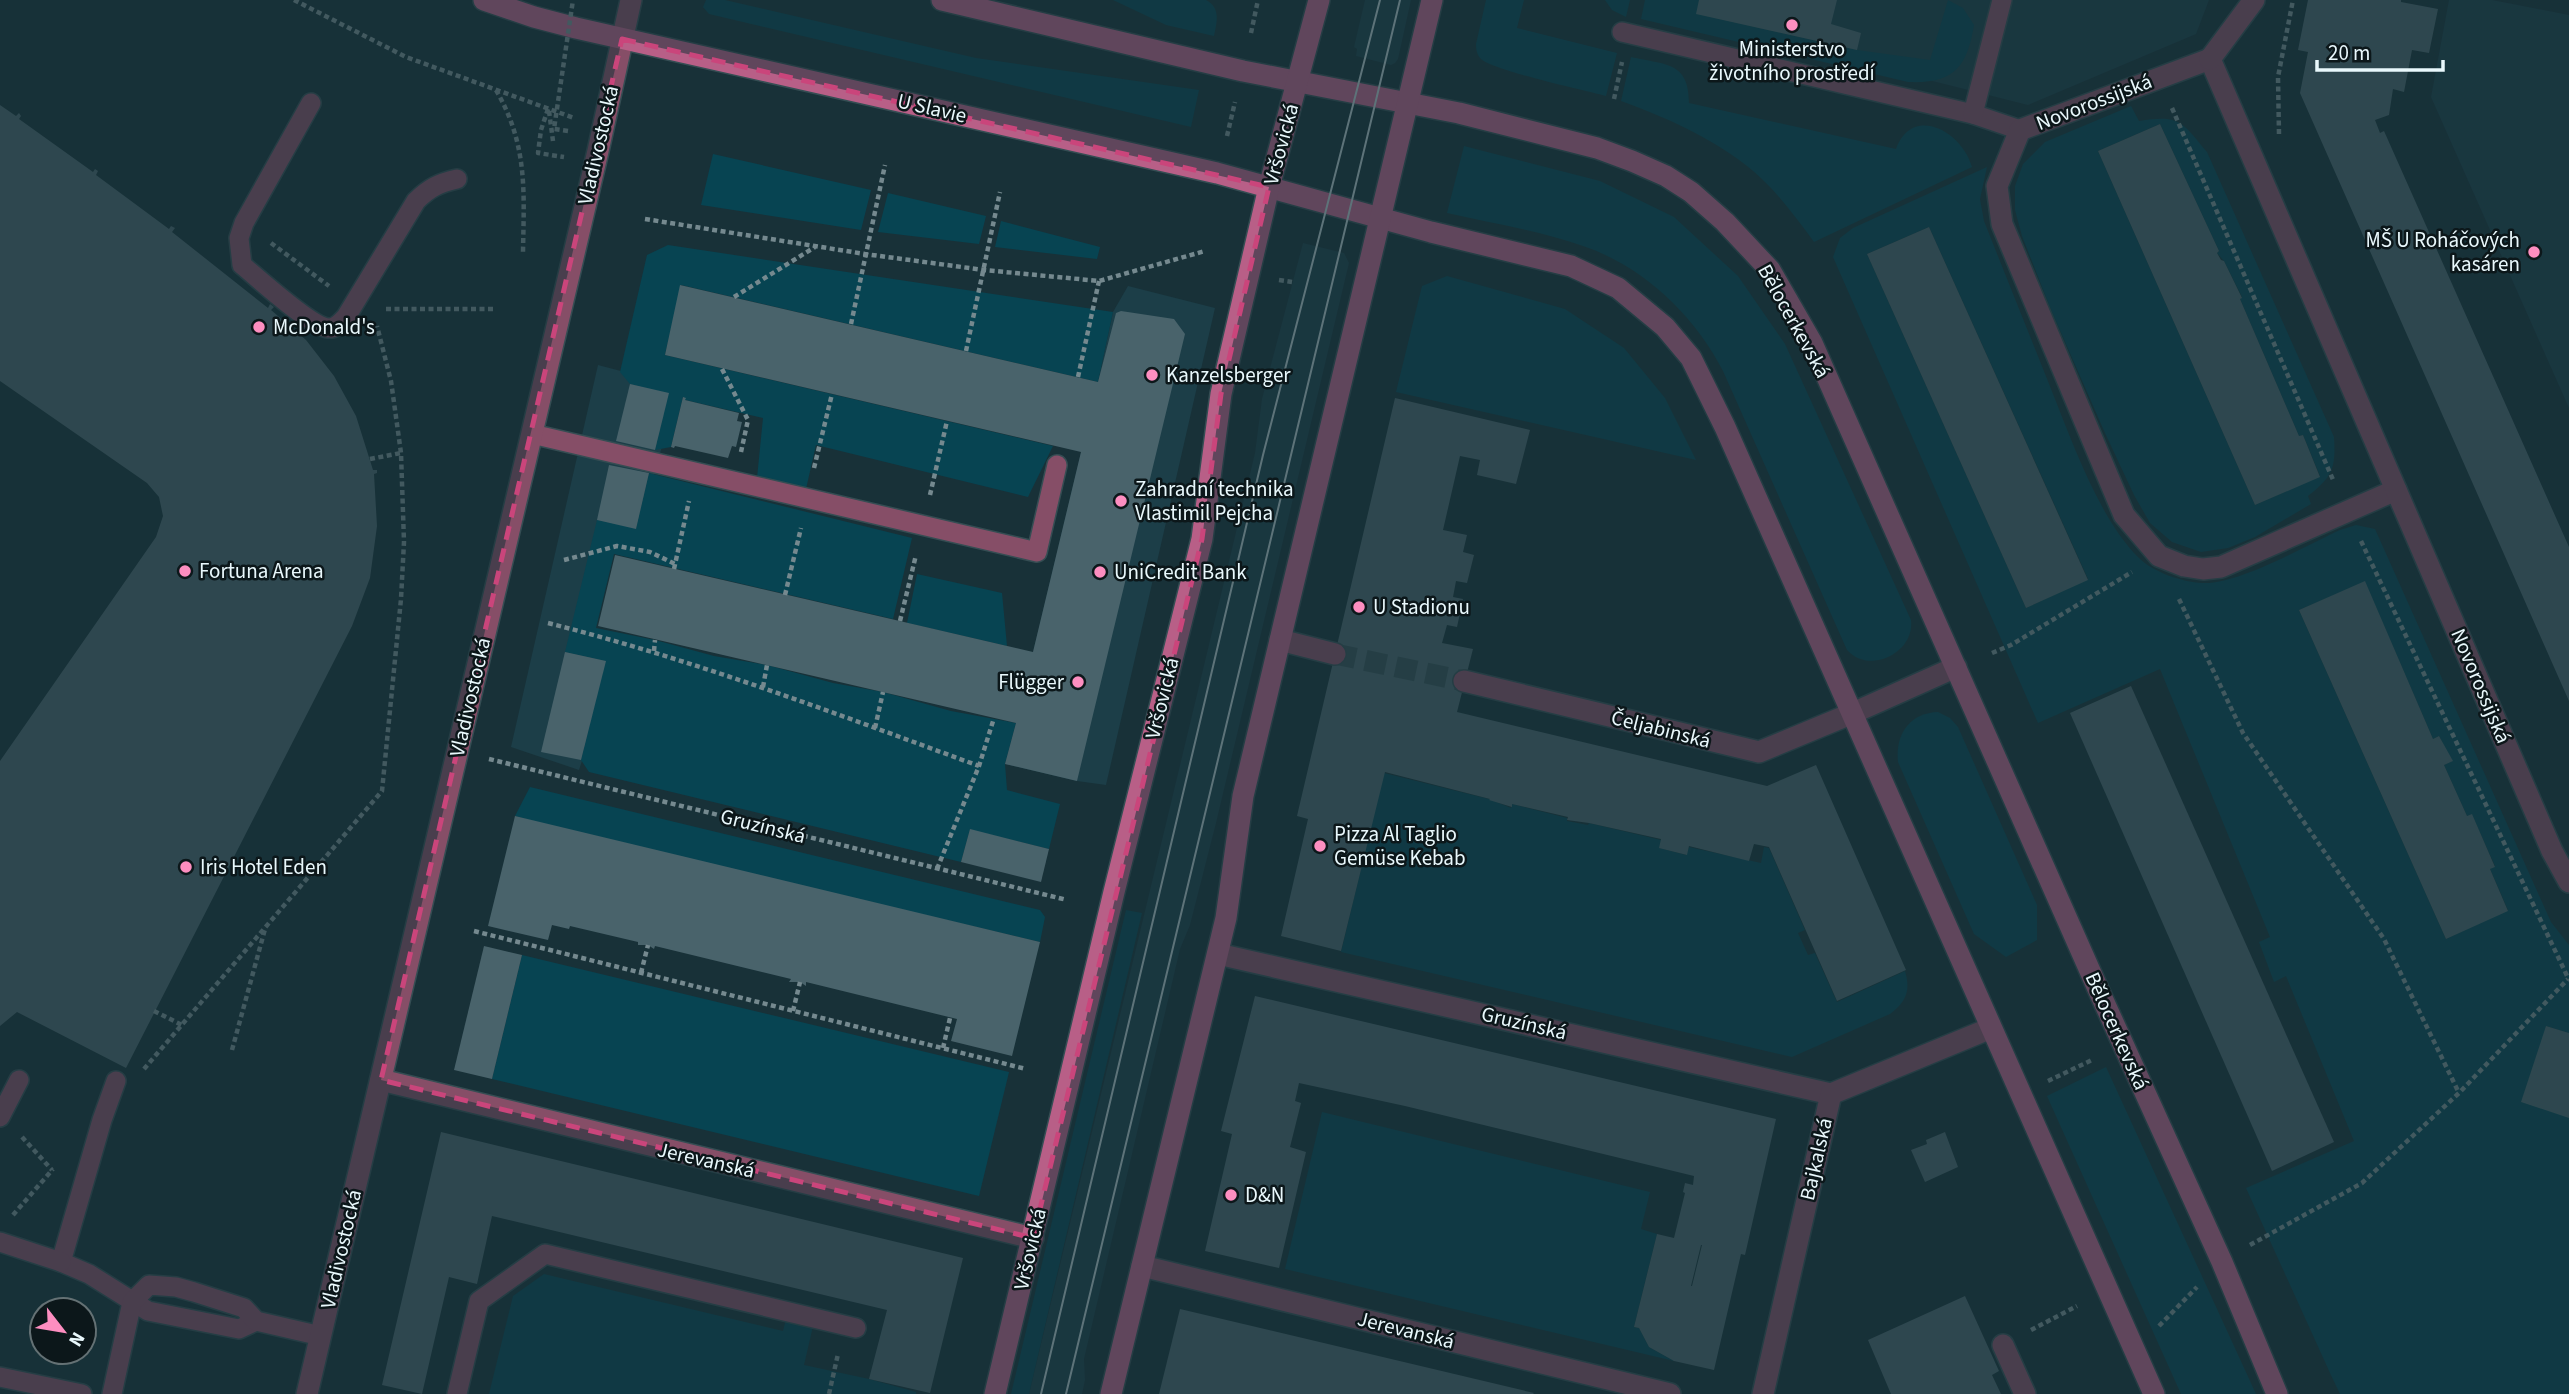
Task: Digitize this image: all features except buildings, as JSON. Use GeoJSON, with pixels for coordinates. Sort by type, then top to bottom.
{"type":"FeatureCollection","features":[{"type":"Feature","properties":{"kind":"main road","name":"U Slavie"},"geometry":{"type":"LineString","coordinates":[[484,0],[534,18],[1163,160],[1381,218]]}},
{"type":"Feature","properties":{"kind":"main road"},"geometry":{"type":"LineString","coordinates":[[942,0],[1298,82],[1408,103]]}},
{"type":"Feature","properties":{"kind":"main road","name":"Vršovická"},"geometry":{"type":"LineString","coordinates":[[995,1394],[1117,879],[1202,539],[1221,394],[1269,187],[1319,0]]}},
{"type":"Feature","properties":{"kind":"main road"},"geometry":{"type":"LineString","coordinates":[[1111,1394],[1226,918],[1242,796],[1432,0]]}},
{"type":"Feature","properties":{"kind":"main road","name":"Bělocerkevská"},"geometry":{"type":"LineString","coordinates":[[1408,103],[1597,148],[1666,176],[1691,192],[1725,222],[1770,270],[1812,343],[2222,1262],[2277,1394]]}},
{"type":"Feature","properties":{"kind":"main road"},"geometry":{"type":"LineString","coordinates":[[1381,218],[1571,266],[1618,288],[1665,327],[1691,358],[1725,427],[1853,713],[2154,1394]]}},
{"type":"Feature","properties":{"kind":"street","name":"Vladivostocká"},"geometry":{"type":"LineString","coordinates":[[307,1394],[631,0]]}},
{"type":"Feature","properties":{"kind":"street"},"geometry":{"type":"LineString","coordinates":[[2210,59],[2254,0]]}},
{"type":"Feature","properties":{"kind":"street","name":"Novorossijská"},"geometry":{"type":"LineString","coordinates":[[2159,556],[2124,515],[2002,224],[1997,186],[2020,130],[2210,59],[2552,851],[2569,881]]}},
{"type":"Feature","properties":{"kind":"street"},"geometry":{"type":"LineString","coordinates":[[2159,556],[2184,566],[2203,569],[2221,567],[2396,489]]}},
{"type":"Feature","properties":{"kind":"street"},"geometry":{"type":"LineString","coordinates":[[1280,640],[1335,654]]}},
{"type":"Feature","properties":{"kind":"street"},"geometry":{"type":"LineString","coordinates":[[1853,713],[1956,667]]}},
{"type":"Feature","properties":{"kind":"street","name":"Čeljabinská"},"geometry":{"type":"LineString","coordinates":[[1464,681],[1759,752],[1853,713]]}},
{"type":"Feature","properties":{"kind":"street","name":"Gruzínská"},"geometry":{"type":"LineString","coordinates":[[1217,954],[1831,1094]]}},
{"type":"Feature","properties":{"kind":"street","name":"Bajkalská"},"geometry":{"type":"LineString","coordinates":[[1763,1394],[1831,1094],[1991,1028]]}},
{"type":"Feature","properties":{"kind":"street","name":"Jerevanská"},"geometry":{"type":"LineString","coordinates":[[381,1080],[1033,1238]]}},
{"type":"Feature","properties":{"kind":"street","name":"Jerevanská"},"geometry":{"type":"LineString","coordinates":[[1142,1266],[1670,1394]]}},
{"type":"Feature","properties":{"kind":"street"},"geometry":{"type":"LineString","coordinates":[[2003,1345],[2025,1394]]}},
{"type":"Feature","properties":{"kind":"lane"},"geometry":{"type":"LineString","coordinates":[[1973,114],[2002,0]]}},
{"type":"Feature","properties":{"kind":"lane"},"geometry":{"type":"LineString","coordinates":[[1622,32],[1973,114],[2020,130]]}},
{"type":"Feature","properties":{"kind":"lane"},"geometry":{"type":"LineString","coordinates":[[311,103],[244,223],[239,238],[242,265],[312,321],[328,328],[337,326],[346,317],[416,201],[440,183],[457,179]]}},
{"type":"Feature","properties":{"kind":"lane"},"geometry":{"type":"LineString","coordinates":[[532,434],[1037,552],[1057,465]]}},
{"type":"Feature","properties":{"kind":"lane"},"geometry":{"type":"LineString","coordinates":[[1,1116],[19,1080]]}},
{"type":"Feature","properties":{"kind":"lane"},"geometry":{"type":"LineString","coordinates":[[61,1262],[116,1080]]}},
{"type":"Feature","properties":{"kind":"lane"},"geometry":{"type":"LineString","coordinates":[[0,1242],[89,1274],[148,1311],[239,1329],[256,1321]]}},
{"type":"Feature","properties":{"kind":"lane"},"geometry":{"type":"LineString","coordinates":[[457,1394],[479,1301],[545,1254],[856,1328]]}},
{"type":"Feature","properties":{"kind":"lane"},"geometry":{"type":"LineString","coordinates":[[113,1394],[132,1302],[149,1285],[176,1287],[244,1308],[256,1321],[321,1336]]}},
{"type":"Feature","properties":{"kind":"lane"},"geometry":{"type":"LineString","coordinates":[[0,1377],[82,1394]]}},
{"type":"Feature","properties":{"kind":"path"},"geometry":{"type":"LineString","coordinates":[[295,0],[406,57],[581,120]]}},
{"type":"Feature","properties":{"kind":"path"},"geometry":{"type":"LineString","coordinates":[[548,109],[553,141],[573,0]]}},
{"type":"Feature","properties":{"kind":"path"},"geometry":{"type":"LineString","coordinates":[[1251,33],[1258,0]]}},
{"type":"Feature","properties":{"kind":"path"},"geometry":{"type":"LineString","coordinates":[[2279,136],[2278,77],[2293,0]]}},
{"type":"Feature","properties":{"kind":"path"},"geometry":{"type":"LineString","coordinates":[[1614,99],[1619,77]]}},
{"type":"Feature","properties":{"kind":"path"},"geometry":{"type":"LineString","coordinates":[[496,90],[509,113],[520,148],[524,189],[523,252]]}},
{"type":"Feature","properties":{"kind":"path"},"geometry":{"type":"LineString","coordinates":[[1227,136],[1236,97]]}},
{"type":"Feature","properties":{"kind":"path"},"geometry":{"type":"LineString","coordinates":[[548,109],[541,130],[538,153],[564,157],[568,131],[554,129]]}},
{"type":"Feature","properties":{"kind":"path"},"geometry":{"type":"LineString","coordinates":[[850,324],[886,165]]}},
{"type":"Feature","properties":{"kind":"path"},"geometry":{"type":"LineString","coordinates":[[966,351],[1000,192]]}},
{"type":"Feature","properties":{"kind":"path"},"geometry":{"type":"LineString","coordinates":[[645,219],[865,254],[984,270],[1099,281],[1205,251]]}},
{"type":"Feature","properties":{"kind":"path"},"geometry":{"type":"LineString","coordinates":[[261,235],[333,289]]}},
{"type":"Feature","properties":{"kind":"path"},"geometry":{"type":"LineString","coordinates":[[734,297],[816,246]]}},
{"type":"Feature","properties":{"kind":"path"},"geometry":{"type":"LineString","coordinates":[[1078,377],[1099,281]]}},
{"type":"Feature","properties":{"kind":"path"},"geometry":{"type":"LineString","coordinates":[[377,309],[494,309]]}},
{"type":"Feature","properties":{"kind":"path"},"geometry":{"type":"LineString","coordinates":[[142,1071],[382,791],[404,542],[401,453],[391,381],[381,334],[375,321]]}},
{"type":"Feature","properties":{"kind":"path"},"geometry":{"type":"LineString","coordinates":[[722,369],[748,420],[734,482]]}},
{"type":"Feature","properties":{"kind":"path"},"geometry":{"type":"LineString","coordinates":[[370,459],[401,453]]}},
{"type":"Feature","properties":{"kind":"path"},"geometry":{"type":"LineString","coordinates":[[564,560],[617,546],[650,552],[674,566],[695,473]]}},
{"type":"Feature","properties":{"kind":"path"},"geometry":{"type":"LineString","coordinates":[[1993,653],[2011,645],[2159,556],[2243,733],[2384,939],[2459,1093]]}},
{"type":"Feature","properties":{"kind":"path"},"geometry":{"type":"LineString","coordinates":[[548,623],[654,651],[763,687],[979,766]]}},
{"type":"Feature","properties":{"kind":"path"},"geometry":{"type":"LineString","coordinates":[[654,651],[655,640]]}},
{"type":"Feature","properties":{"kind":"path"},"geometry":{"type":"LineString","coordinates":[[763,687],[767,666]]}},
{"type":"Feature","properties":{"kind":"path"},"geometry":{"type":"LineString","coordinates":[[875,728],[883,692]]}},
{"type":"Feature","properties":{"kind":"path"},"geometry":{"type":"LineString","coordinates":[[937,869],[979,766],[994,718]]}},
{"type":"Feature","properties":{"kind":"path","name":"Gruzínská"},"geometry":{"type":"LineString","coordinates":[[458,751],[1067,900]]}},
{"type":"Feature","properties":{"kind":"path"},"geometry":{"type":"LineString","coordinates":[[232,1050],[265,927]]}},
{"type":"Feature","properties":{"kind":"path"},"geometry":{"type":"LineString","coordinates":[[474,931],[1026,1069]]}},
{"type":"Feature","properties":{"kind":"path"},"geometry":{"type":"LineString","coordinates":[[641,973],[648,945]]}},
{"type":"Feature","properties":{"kind":"path"},"geometry":{"type":"LineString","coordinates":[[2135,1351],[2222,1262],[2362,1183],[2459,1093],[2569,979]]}},
{"type":"Feature","properties":{"kind":"path"},"geometry":{"type":"LineString","coordinates":[[793,1010],[800,982]]}},
{"type":"Feature","properties":{"kind":"path"},"geometry":{"type":"LineString","coordinates":[[154,1011],[181,1025]]}},
{"type":"Feature","properties":{"kind":"path"},"geometry":{"type":"LineString","coordinates":[[943,1048],[950,1018]]}},
{"type":"Feature","properties":{"kind":"path"},"geometry":{"type":"LineString","coordinates":[[2041,1084],[2102,1055]]}},
{"type":"Feature","properties":{"kind":"path"},"geometry":{"type":"LineString","coordinates":[[1,1116],[52,1170]]}},
{"type":"Feature","properties":{"kind":"path"},"geometry":{"type":"LineString","coordinates":[[9,1220],[60,1162]]}},
{"type":"Feature","properties":{"kind":"path"},"geometry":{"type":"LineString","coordinates":[[2003,1345],[2077,1306]]}},
{"type":"Feature","properties":{"kind":"path"},"geometry":{"type":"LineString","coordinates":[[829,1394],[838,1355]]}},
{"type":"Feature","properties":{"kind":"highlighted area"},"geometry":{"type":"Polygon","coordinates":[[[622,39],[1269,187],[1221,394],[1202,539],[1033,1238],[381,1080],[622,39]]]}},
{"type":"Feature","properties":{"kind":"shaded area"},"geometry":{"type":"Polygon","coordinates":[[[706,0],[725,0],[976,58],[1199,90],[1191,127],[709,14],[703,7],[706,0]]]}},
{"type":"Feature","properties":{"kind":"shaded area"},"geometry":{"type":"Polygon","coordinates":[[[1113,0],[1206,0],[1216,11],[1214,36],[1166,25],[1113,0]]]}},
{"type":"Feature","properties":{"kind":"shaded area"},"geometry":{"type":"Polygon","coordinates":[[[1365,0],[1411,0],[1398,59],[1391,65],[1356,56],[1357,49],[1354,47],[1365,0]]]}},
{"type":"Feature","properties":{"kind":"shaded area"},"geometry":{"type":"Polygon","coordinates":[[[1486,0],[1524,0],[1517,28],[1617,53],[1606,96],[1521,74],[1481,59],[1476,44],[1486,0]]]}},
{"type":"Feature","properties":{"kind":"shaded area"},"geometry":{"type":"Polygon","coordinates":[[[1605,0],[1630,0],[1626,17],[1612,10],[1605,0]]]}},
{"type":"Feature","properties":{"kind":"shaded area"},"geometry":{"type":"Polygon","coordinates":[[[1645,0],[1699,0],[1697,14],[1857,50],[1930,60],[1948,0],[1963,8],[1974,25],[1967,52],[1955,70],[1936,80],[1908,82],[1641,19],[1645,0]]]}},
{"type":"Feature","properties":{"kind":"shaded area"},"geometry":{"type":"Polygon","coordinates":[[[1657,0],[2209,0],[2196,34],[2028,105],[1654,11],[1657,0]]]}},
{"type":"Feature","properties":{"kind":"shaded area","name":"MŠ U Roháčových kasáren"},"geometry":{"type":"Polygon","coordinates":[[[2449,0],[2492,0],[2569,15],[2569,408],[2431,97],[2449,0]]]}},
{"type":"Feature","properties":{"kind":"shaded area"},"geometry":{"type":"Polygon","coordinates":[[[1631,57],[1664,64],[1680,72],[1688,89],[1689,103],[1896,149],[1903,135],[1913,128],[1924,125],[1936,128],[1958,143],[1967,154],[1972,167],[1814,242],[1770,187],[1738,159],[1660,116],[1621,101],[1631,57]]]}},
{"type":"Feature","properties":{"kind":"shaded area"},"geometry":{"type":"Polygon","coordinates":[[[2131,106],[2139,121],[2163,119],[2179,123],[2207,152],[2334,437],[2331,471],[2323,483],[2308,496],[2311,504],[2255,537],[2228,548],[2201,552],[2172,542],[2150,523],[2105,433],[2022,236],[2015,210],[2015,186],[2023,164],[2045,142],[2131,106]],[[2160,124],[2098,151],[2255,505],[2320,476],[2303,435],[2299,436],[2240,299],[2242,297],[2224,261],[2217,253],[2219,251],[2160,124]]]}},
{"type":"Feature","properties":{"kind":"shaded area"},"geometry":{"type":"Polygon","coordinates":[[[1464,146],[1600,181],[1674,217],[1738,276],[1785,344],[1911,620],[1906,642],[1898,651],[1889,657],[1867,660],[1856,657],[1847,650],[1723,371],[1698,331],[1665,295],[1626,266],[1605,255],[1550,236],[1447,213],[1464,146]]]}},
{"type":"Feature","properties":{"kind":"shaded area"},"geometry":{"type":"Polygon","coordinates":[[[713,154],[871,190],[861,230],[701,205],[713,154]]]}},
{"type":"Feature","properties":{"kind":"shaded area"},"geometry":{"type":"Polygon","coordinates":[[[1987,167],[1980,199],[1984,221],[2069,435],[2112,523],[2139,558],[2152,568],[2186,581],[2217,582],[2252,571],[2340,530],[2356,525],[2375,529],[2551,922],[2569,945],[2569,1033],[2546,1026],[2569,1118],[2569,1394],[2340,1394],[2246,1188],[2354,1141],[2286,976],[2274,982],[2259,942],[2270,937],[2160,669],[2038,723],[1833,257],[1840,238],[1853,228],[1987,167]],[[1929,227],[1867,254],[2026,608],[2088,579],[1929,227]],[[2365,582],[2299,610],[2446,939],[2508,910],[2490,869],[2495,866],[2472,815],[2467,816],[2444,765],[2452,761],[2439,736],[2433,739],[2365,582]]]}},
{"type":"Feature","properties":{"kind":"shaded area"},"geometry":{"type":"Polygon","coordinates":[[[888,193],[986,216],[979,244],[878,232],[888,193]]]}},
{"type":"Feature","properties":{"kind":"shaded area"},"geometry":{"type":"Polygon","coordinates":[[[1001,221],[1100,247],[1097,259],[995,247],[1001,221]]]}},
{"type":"Feature","properties":{"kind":"shaded area"},"geometry":{"type":"Polygon","coordinates":[[[1303,243],[1344,253],[1349,263],[1216,823],[1190,925],[1180,949],[1084,1359],[1085,1380],[1082,1394],[1029,1394],[1255,453],[1262,399],[1303,243]]]}},
{"type":"Feature","properties":{"kind":"shaded area"},"geometry":{"type":"Polygon","coordinates":[[[668,245],[1113,312],[1098,382],[681,285],[665,355],[1053,446],[1028,497],[816,445],[806,489],[757,478],[763,418],[685,400],[683,397],[671,447],[655,450],[668,394],[630,384],[620,372],[647,255],[668,245]]]}},
{"type":"Feature","properties":{"kind":"shaded area"},"geometry":{"type":"Polygon","coordinates":[[[1447,276],[1565,309],[1624,348],[1665,398],[1696,460],[1396,392],[1422,286],[1447,276]]]}},
{"type":"Feature","properties":{"kind":"shaded area"},"geometry":{"type":"Polygon","coordinates":[[[1128,286],[1215,308],[1106,785],[1005,764],[1016,723],[1071,661],[1033,652],[1113,312],[1128,286]]]}},
{"type":"Feature","properties":{"kind":"shaded area"},"geometry":{"type":"Polygon","coordinates":[[[598,365],[678,386],[637,540],[602,531],[579,639],[618,652],[579,770],[511,747],[598,365]]]}},
{"type":"Feature","properties":{"kind":"shaded area"},"geometry":{"type":"Polygon","coordinates":[[[649,473],[912,538],[893,619],[614,554],[596,628],[883,692],[951,711],[1016,723],[1005,764],[1007,790],[1060,804],[1049,849],[970,830],[961,862],[589,772],[581,760],[605,661],[565,652],[597,520],[636,528],[649,473]]]}},
{"type":"Feature","properties":{"kind":"shaded area"},"geometry":{"type":"Polygon","coordinates":[[[917,574],[1002,593],[1007,646],[907,623],[917,574]]]}},
{"type":"Feature","properties":{"kind":"shaded area"},"geometry":{"type":"Polygon","coordinates":[[[1938,712],[1950,718],[1958,727],[2037,905],[2037,940],[2006,957],[1974,934],[1898,762],[1899,743],[1906,727],[1919,716],[1938,712]]]}},
{"type":"Feature","properties":{"kind":"shaded area"},"geometry":{"type":"Polygon","coordinates":[[[1384,773],[1489,799],[1511,808],[1512,804],[1567,818],[1567,821],[1589,823],[1661,840],[1660,848],[1686,855],[1689,847],[1761,863],[1764,847],[1769,848],[1805,930],[1798,933],[1808,955],[1815,953],[1837,1002],[1905,971],[1906,996],[1890,1014],[1792,1057],[1341,952],[1384,773]]]}},
{"type":"Feature","properties":{"kind":"shaded area"},"geometry":{"type":"Polygon","coordinates":[[[530,787],[1040,910],[1045,917],[1040,942],[598,839],[515,816],[530,787]]]}},
{"type":"Feature","properties":{"kind":"shaded area"},"geometry":{"type":"Polygon","coordinates":[[[1126,910],[1142,913],[1029,1394],[1011,1394],[1126,910]]]}},
{"type":"Feature","properties":{"kind":"shaded area"},"geometry":{"type":"Polygon","coordinates":[[[522,955],[1009,1072],[979,1196],[492,1079],[522,955]]]}},
{"type":"Feature","properties":{"kind":"shaded area"},"geometry":{"type":"Polygon","coordinates":[[[2106,1067],[2256,1394],[2181,1394],[2047,1096],[2106,1067]]]}},
{"type":"Feature","properties":{"kind":"shaded area"},"geometry":{"type":"Polygon","coordinates":[[[1322,1112],[1650,1192],[1641,1229],[1657,1234],[1634,1327],[1639,1328],[1649,1347],[1674,1361],[1285,1269],[1322,1112]]]}},
{"type":"Feature","properties":{"kind":"shaded area"},"geometry":{"type":"Polygon","coordinates":[[[544,1274],[783,1331],[787,1315],[814,1322],[804,1365],[869,1379],[916,1394],[489,1394],[513,1296],[544,1274]]]}},
{"type":"Feature","properties":{"kind":"tunnel"},"geometry":{"type":"LineString","coordinates":[[1335,654],[1464,681]]}},
{"type":"Feature","properties":{"kind":"tram line"},"geometry":{"type":"LineString","coordinates":[[1041,1394],[1263,455],[1380,0]]}},
{"type":"Feature","properties":{"kind":"tram line"},"geometry":{"type":"LineString","coordinates":[[1066,1394],[1400,0]]}},
{"type":"Feature","properties":{"kind":"place","name":"Ministerstvo životního prostředí"},"geometry":{"type":"Point","coordinates":[1792,25]}},
{"type":"Feature","properties":{"kind":"place","name":"MŠ U Roháčových kasáren"},"geometry":{"type":"Point","coordinates":[2534,252]}},
{"type":"Feature","properties":{"kind":"place","name":"McDonald's"},"geometry":{"type":"Point","coordinates":[259,327]}},
{"type":"Feature","properties":{"kind":"place","name":"Kanzelsberger"},"geometry":{"type":"Point","coordinates":[1152,375]}},
{"type":"Feature","properties":{"kind":"place","name":"Zahradní technika Vlastimil Pejcha"},"geometry":{"type":"Point","coordinates":[1121,501]}},
{"type":"Feature","properties":{"kind":"place","name":"Fortuna Arena"},"geometry":{"type":"Point","coordinates":[185,571]}},
{"type":"Feature","properties":{"kind":"place","name":"UniCredit Bank"},"geometry":{"type":"Point","coordinates":[1100,572]}},
{"type":"Feature","properties":{"kind":"place","name":"U Stadionu"},"geometry":{"type":"Point","coordinates":[1359,607]}},
{"type":"Feature","properties":{"kind":"place","name":"Flügger"},"geometry":{"type":"Point","coordinates":[1078,682]}},
{"type":"Feature","properties":{"kind":"place","name":"Pizza Al Taglio Gemüse Kebab"},"geometry":{"type":"Point","coordinates":[1320,846]}},
{"type":"Feature","properties":{"kind":"place","name":"Iris Hotel Eden"},"geometry":{"type":"Point","coordinates":[186,867]}},
{"type":"Feature","properties":{"kind":"place","name":"D&N"},"geometry":{"type":"Point","coordinates":[1231,1195]}}]}
